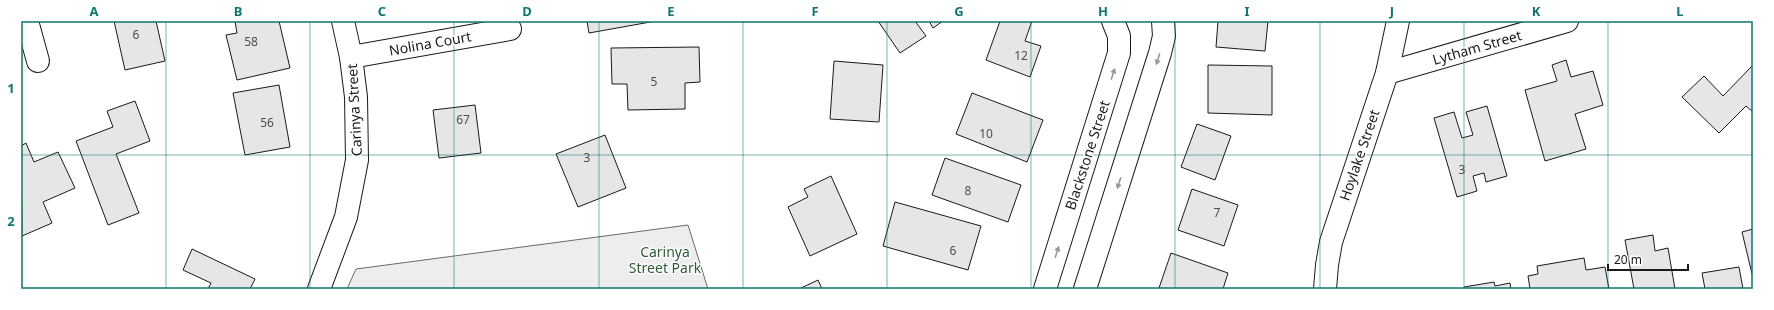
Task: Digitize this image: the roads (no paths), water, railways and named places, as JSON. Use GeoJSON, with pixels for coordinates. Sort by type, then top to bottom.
{"type":"FeatureCollection","features":[{"type":"Feature","properties":{"kind":"street"},"geometry":{"type":"LineString","coordinates":[[27,21],[38,61]]}},
{"type":"Feature","properties":{"kind":"street","name":"Carinya Street"},"geometry":{"type":"LineString","coordinates":[[319,289],[346,217],[357,160],[356,97],[351,57],[344,21]]}},
{"type":"Feature","properties":{"kind":"street","name":"Blackstone Street"},"geometry":{"type":"LineString","coordinates":[[1045,289],[1118,57],[1119,36],[1113,21]]}},
{"type":"Feature","properties":{"kind":"street"},"geometry":{"type":"LineString","coordinates":[[1085,289],[1160,53],[1164,36],[1163,21]]}},
{"type":"Feature","properties":{"kind":"street","name":"Hoylake Street"},"geometry":{"type":"LineString","coordinates":[[1325,289],[1331,242],[1386,73],[1398,21]]}},
{"type":"Feature","properties":{"kind":"street","name":"Lytham Street"},"geometry":{"type":"LineString","coordinates":[[1386,73],[1567,21]]}},
{"type":"Feature","properties":{"kind":"street","name":"Nolina Court"},"geometry":{"type":"LineString","coordinates":[[351,57],[510,29]]}},
{"type":"Feature","properties":{"kind":"park label","name":"Carinya Street Park"},"geometry":{"type":"Point","coordinates":[665,260]}}]}
